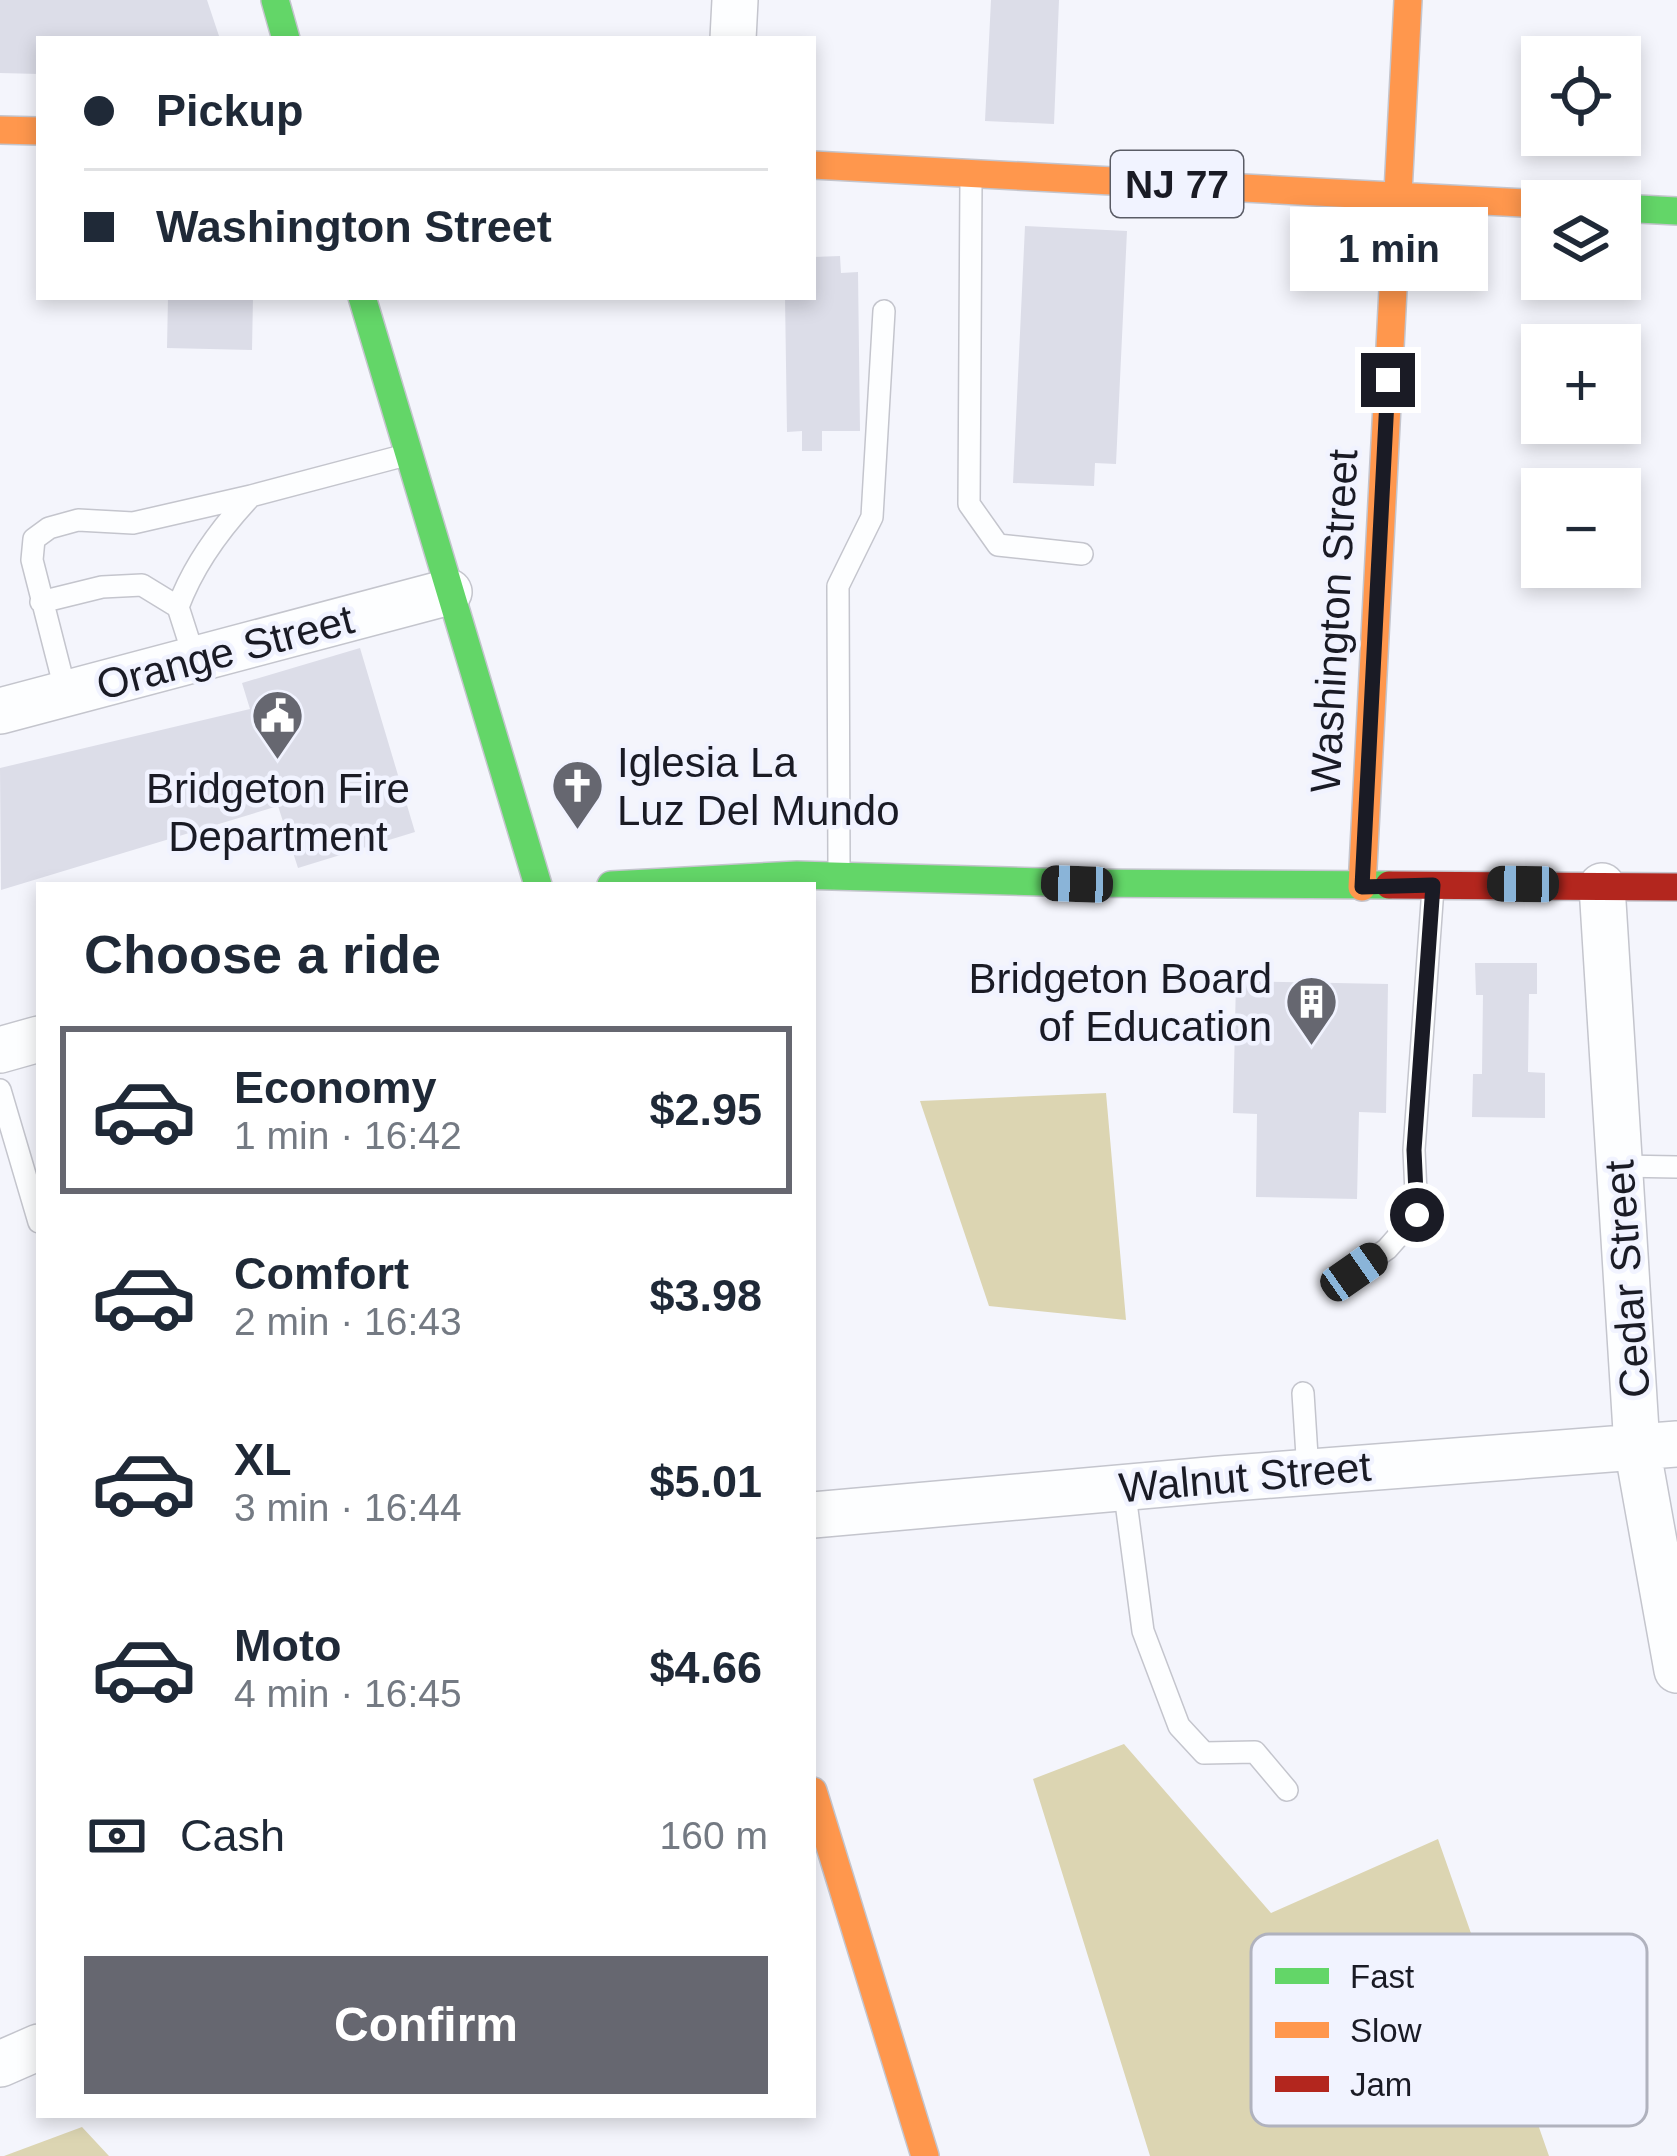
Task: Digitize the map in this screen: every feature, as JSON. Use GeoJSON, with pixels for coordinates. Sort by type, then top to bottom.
{"type":"FeatureCollection","features":[{"type":"Feature","properties":{"kind":"street"},"geometry":{"type":"LineString","coordinates":[[275,0],[285,36]]}},
{"type":"Feature","properties":{"kind":"street"},"geometry":{"type":"LineString","coordinates":[[733,36],[735,0]]}},
{"type":"Feature","properties":{"kind":"street","name":"Washington Street"},"geometry":{"type":"LineString","coordinates":[[1362,887],[1408,0]]}},
{"type":"Feature","properties":{"kind":"street"},"geometry":{"type":"LineString","coordinates":[[0,130],[36,131]]}},
{"type":"Feature","properties":{"kind":"street","name":"NJ 77"},"geometry":{"type":"LineString","coordinates":[[816,164],[1521,203]]}},
{"type":"Feature","properties":{"kind":"street"},"geometry":{"type":"LineString","coordinates":[[1641,209],[1677,211]]}},
{"type":"Feature","properties":{"kind":"street"},"geometry":{"type":"LineString","coordinates":[[363,300],[537,882]]}},
{"type":"Feature","properties":{"kind":"street","name":"Orange Street"},"geometry":{"type":"LineString","coordinates":[[0,711],[449,592]]}},
{"type":"Feature","properties":{"kind":"street"},"geometry":{"type":"LineString","coordinates":[[666,882],[796,875],[1077,884],[1677,886]]}},
{"type":"Feature","properties":{"kind":"street","name":"Cedar Street"},"geometry":{"type":"LineString","coordinates":[[1602,886],[1620,1166],[1657,1446],[1677,1670]]}},
{"type":"Feature","properties":{"kind":"street"},"geometry":{"type":"LineString","coordinates":[[0,1050],[36,1040]]}},
{"type":"Feature","properties":{"kind":"street","name":"Walnut Street"},"geometry":{"type":"LineString","coordinates":[[816,1515],[1657,1446]]}},
{"type":"Feature","properties":{"kind":"street"},"geometry":{"type":"LineString","coordinates":[[816,1801],[926,2156]]}},
{"type":"Feature","properties":{"kind":"street"},"geometry":{"type":"LineString","coordinates":[[0,2064],[36,2048]]}},
{"type":"Feature","properties":{"kind":"lane"},"geometry":{"type":"LineString","coordinates":[[971,173],[969,504],[998,544],[1082,554]]}},
{"type":"Feature","properties":{"kind":"lane"},"geometry":{"type":"LineString","coordinates":[[838,876],[838,586],[872,517],[884,311]]}},
{"type":"Feature","properties":{"kind":"lane"},"geometry":{"type":"LineString","coordinates":[[66,693],[32,560],[34,539],[49,528],[79,520],[133,523],[408,455]]}},
{"type":"Feature","properties":{"kind":"lane"},"geometry":{"type":"LineString","coordinates":[[195,660],[178,607],[205,555],[250,496]]}},
{"type":"Feature","properties":{"kind":"lane"},"geometry":{"type":"LineString","coordinates":[[41,602],[101,587],[142,585],[178,607]]}},
{"type":"Feature","properties":{"kind":"lane"},"geometry":{"type":"LineString","coordinates":[[1354,1272],[1388,1249],[1417,1215],[1414,1150],[1433,885]]}},
{"type":"Feature","properties":{"kind":"lane"},"geometry":{"type":"LineString","coordinates":[[0,1090],[36,1212]]}},
{"type":"Feature","properties":{"kind":"lane"},"geometry":{"type":"LineString","coordinates":[[1620,1166],[1677,1167]]}},
{"type":"Feature","properties":{"kind":"lane"},"geometry":{"type":"LineString","coordinates":[[1303,1393],[1308,1472]]}},
{"type":"Feature","properties":{"kind":"lane"},"geometry":{"type":"LineString","coordinates":[[1124,1487],[1143,1631],[1179,1726],[1204,1753],[1255,1752],[1287,1790]]}},
{"type":"Feature","properties":{"kind":"shaded area"},"geometry":{"type":"Polygon","coordinates":[[[1106,1093],[1126,1320],[989,1306],[920,1101],[1106,1093]]]}},
{"type":"Feature","properties":{"kind":"shaded area"},"geometry":{"type":"Polygon","coordinates":[[[1124,1744],[1271,1913],[1438,1839],[1471,1934],[1251,1934],[1251,2126],[1538,2126],[1549,2156],[1150,2156],[1033,1779],[1124,1744]]]}},
{"type":"Feature","properties":{"kind":"shaded area"},"geometry":{"type":"Polygon","coordinates":[[[82,2127],[109,2156],[4,2156],[82,2127]]]}},
{"type":"Feature","properties":{"kind":"building"},"geometry":{"type":"Polygon","coordinates":[[[0,0],[207,0],[219,36],[36,36],[36,74],[0,73],[0,0]]]}},
{"type":"Feature","properties":{"kind":"building"},"geometry":{"type":"Polygon","coordinates":[[[991,0],[1059,0],[1054,124],[985,121],[991,0]]]}},
{"type":"Feature","properties":{"kind":"building"},"geometry":{"type":"Polygon","coordinates":[[[1025,226],[1127,231],[1116,464],[1095,463],[1094,486],[1013,483],[1025,226]]]}},
{"type":"Feature","properties":{"kind":"building"},"geometry":{"type":"Polygon","coordinates":[[[840,256],[841,273],[858,272],[860,431],[822,431],[822,451],[802,451],[802,431],[787,432],[785,300],[816,300],[816,257],[840,256]]]}},
{"type":"Feature","properties":{"kind":"building"},"geometry":{"type":"Polygon","coordinates":[[[168,300],[253,300],[252,350],[167,348],[168,300]]]}},
{"type":"Feature","properties":{"kind":"building"},"geometry":{"type":"Polygon","coordinates":[[[360,648],[415,832],[298,868],[278,806],[1,890],[0,768],[250,709],[242,683],[360,648]]]}},
{"type":"Feature","properties":{"kind":"building"},"geometry":{"type":"Polygon","coordinates":[[[1475,963],[1537,963],[1537,994],[1529,994],[1528,1072],[1545,1073],[1545,1118],[1472,1117],[1473,1074],[1482,1074],[1483,995],[1476,995],[1475,963]]]}},
{"type":"Feature","properties":{"kind":"building","name":"Bridgeton Board of Education"},"geometry":{"type":"Polygon","coordinates":[[[1236,981],[1388,984],[1386,1113],[1359,1112],[1357,1199],[1256,1197],[1257,1114],[1233,1113],[1236,981]]]}},
{"type":"Feature","properties":{"kind":"traffic: fast"},"geometry":{"type":"LineString","coordinates":[[275,0],[285,36]]}},
{"type":"Feature","properties":{"kind":"traffic: fast"},"geometry":{"type":"LineString","coordinates":[[1641,209],[1677,211]]}},
{"type":"Feature","properties":{"kind":"traffic: fast"},"geometry":{"type":"LineString","coordinates":[[363,300],[537,882]]}},
{"type":"Feature","properties":{"kind":"traffic: fast"},"geometry":{"type":"LineString","coordinates":[[667,882],[797,875],[1389,885]]}},
{"type":"Feature","properties":{"kind":"traffic: slow"},"geometry":{"type":"LineString","coordinates":[[1362,887],[1408,0]]}},
{"type":"Feature","properties":{"kind":"traffic: slow"},"geometry":{"type":"LineString","coordinates":[[0,130],[36,131]]}},
{"type":"Feature","properties":{"kind":"traffic: slow"},"geometry":{"type":"LineString","coordinates":[[816,165],[1521,203]]}},
{"type":"Feature","properties":{"kind":"traffic: slow"},"geometry":{"type":"LineString","coordinates":[[816,1801],[925,2156]]}},
{"type":"Feature","properties":{"kind":"traffic: jam"},"geometry":{"type":"LineString","coordinates":[[1389,885],[1677,887]]}},
{"type":"Feature","properties":{"kind":"place","name":"Bridgeton Fire Department"},"geometry":{"type":"Point","coordinates":[278,762]}},
{"type":"Feature","properties":{"kind":"place","name":"Iglesia La Luz Del Mundo"},"geometry":{"type":"Point","coordinates":[578,832]}},
{"type":"Feature","properties":{"kind":"place","name":"Bridgeton Board of Education"},"geometry":{"type":"Point","coordinates":[1311,1048]}},
{"type":"Feature","properties":{"kind":"route"},"geometry":{"type":"LineString","coordinates":[[1388,380],[1362,887],[1433,885],[1414,1150],[1417,1215]]}}]}
